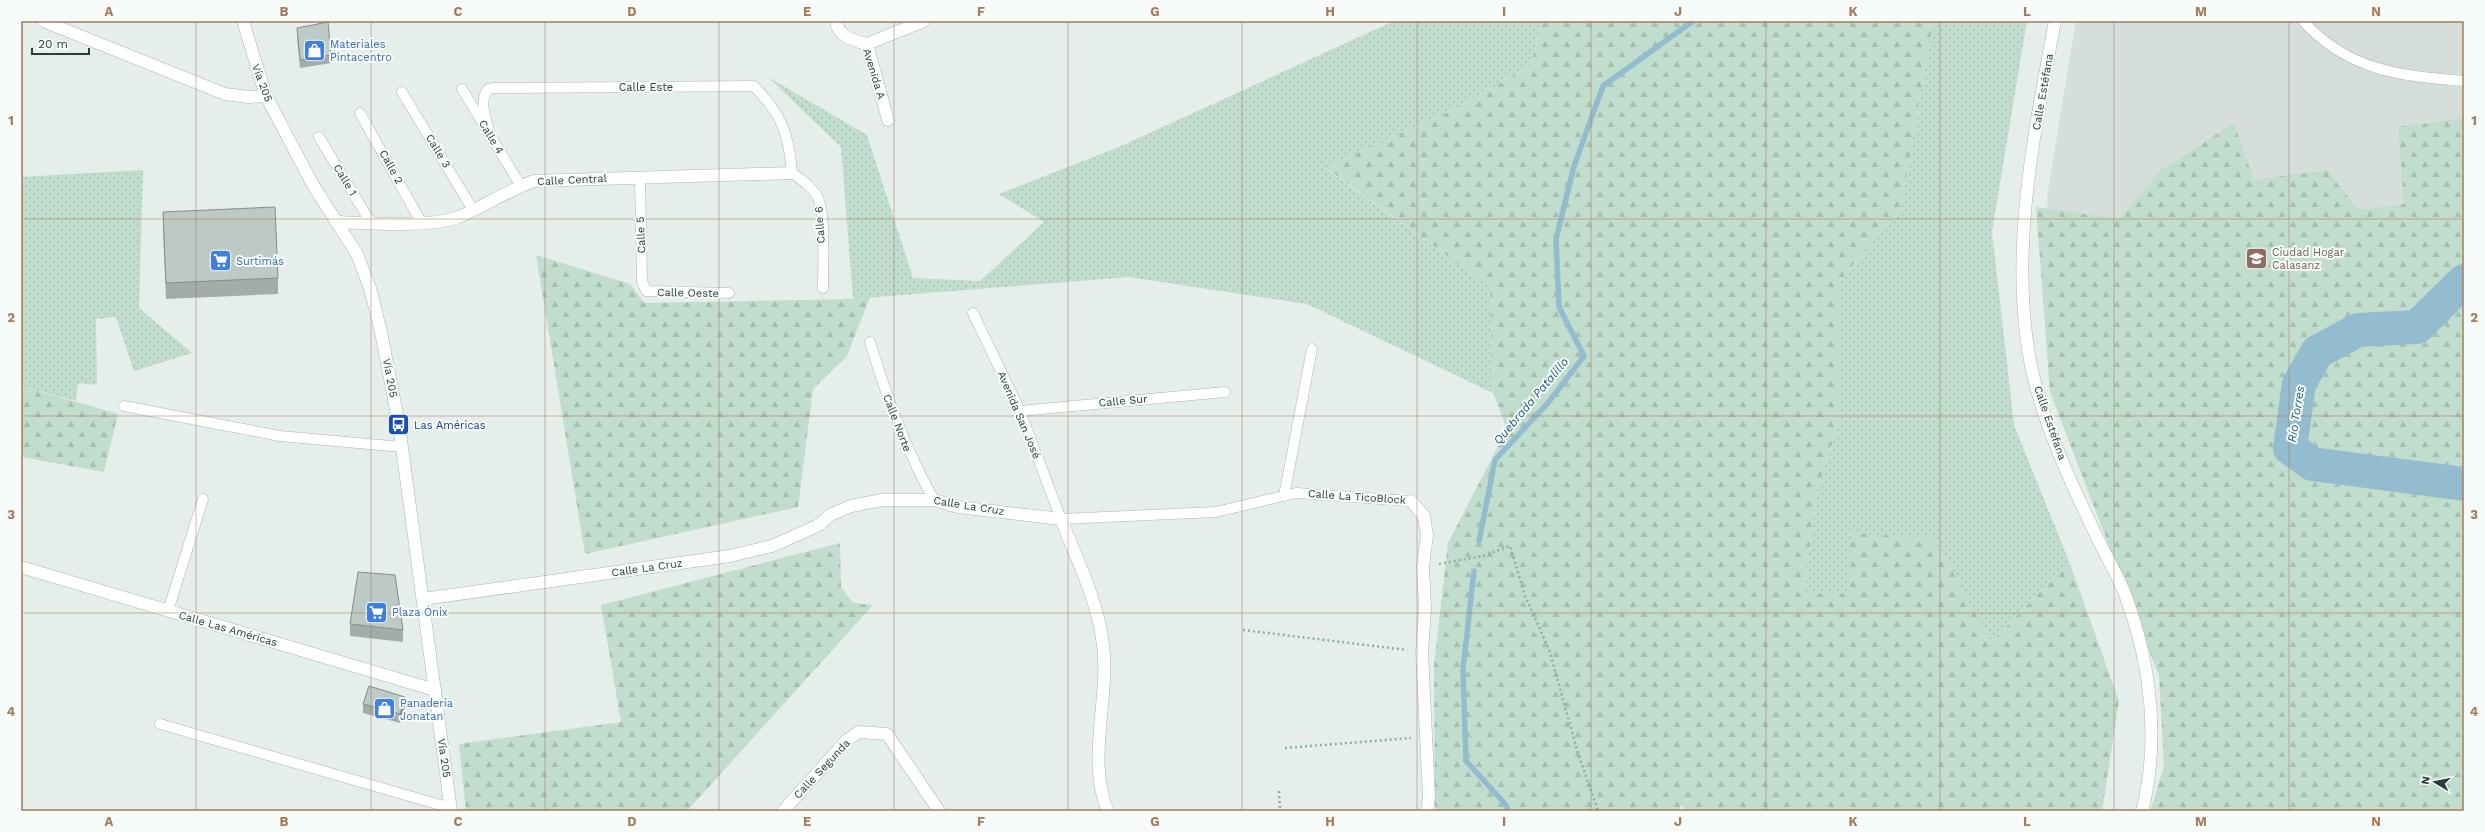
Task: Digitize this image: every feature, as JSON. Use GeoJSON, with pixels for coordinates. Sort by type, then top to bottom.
{"type":"FeatureCollection","features":[{"type":"Feature","properties":{"kind":"street"},"geometry":{"type":"LineString","coordinates":[[43,21],[225,94],[249,97],[266,96]]}},
{"type":"Feature","properties":{"kind":"street","name":"Vía 205"},"geometry":{"type":"LineString","coordinates":[[243,21],[266,96],[284,134],[336,222],[357,254],[370,288],[381,332],[402,447],[451,809]]}},
{"type":"Feature","properties":{"kind":"street","name":"Avenida A"},"geometry":{"type":"LineString","coordinates":[[836,21],[836,27],[850,40],[867,44],[888,120]]}},
{"type":"Feature","properties":{"kind":"street"},"geometry":{"type":"LineString","coordinates":[[867,44],[924,21]]}},
{"type":"Feature","properties":{"kind":"street","name":"Calle Estéfana"},"geometry":{"type":"LineString","coordinates":[[2055,21],[2024,211],[2026,328],[2033,374],[2044,413],[2062,461],[2126,597],[2144,657],[2151,714],[2151,756],[2142,811]]}},
{"type":"Feature","properties":{"kind":"street","name":"Calle Central"},"geometry":{"type":"LineString","coordinates":[[336,222],[436,222],[458,217],[521,186],[534,182],[560,179],[792,173]]}},
{"type":"Feature","properties":{"kind":"street","name":"Calle La Cruz"},"geometry":{"type":"LineString","coordinates":[[423,599],[730,556],[772,546],[819,525],[830,515],[851,506],[882,500],[934,500],[958,507],[1061,519]]}},
{"type":"Feature","properties":{"kind":"street","name":"Calle La TicoBlock"},"geometry":{"type":"LineString","coordinates":[[1411,501],[1424,516],[1427,535],[1423,567],[1425,609],[1422,652],[1429,797],[1427,811]]}},
{"type":"Feature","properties":{"kind":"street"},"geometry":{"type":"LineString","coordinates":[[1061,519],[1097,609],[1104,646],[1104,686],[1099,769],[1108,811]]}},
{"type":"Feature","properties":{"kind":"street","name":"Calle Las Américas"},"geometry":{"type":"LineString","coordinates":[[21,567],[435,690]]}},
{"type":"Feature","properties":{"kind":"street","name":"Calle Segunda"},"geometry":{"type":"LineString","coordinates":[[783,811],[847,740],[859,732],[887,734],[939,811]]}},
{"type":"Feature","properties":{"kind":"lane"},"geometry":{"type":"LineString","coordinates":[[2303,21],[2320,40],[2353,60],[2408,77],[2464,81]]}},
{"type":"Feature","properties":{"kind":"lane","name":"Calle Este"},"geometry":{"type":"LineString","coordinates":[[490,135],[483,104],[484,94],[488,89],[754,86],[772,104],[784,127],[790,149],[792,173]]}},
{"type":"Feature","properties":{"kind":"lane","name":"Calle 4"},"geometry":{"type":"LineString","coordinates":[[462,89],[521,186]]}},
{"type":"Feature","properties":{"kind":"lane","name":"Calle 3"},"geometry":{"type":"LineString","coordinates":[[402,92],[473,210]]}},
{"type":"Feature","properties":{"kind":"lane","name":"Calle 2"},"geometry":{"type":"LineString","coordinates":[[360,113],[421,222]]}},
{"type":"Feature","properties":{"kind":"lane","name":"Calle 1"},"geometry":{"type":"LineString","coordinates":[[319,137],[371,223]]}},
{"type":"Feature","properties":{"kind":"lane","name":"Calle 6"},"geometry":{"type":"LineString","coordinates":[[792,173],[810,186],[818,197],[821,213],[823,288]]}},
{"type":"Feature","properties":{"kind":"lane","name":"Calle 5"},"geometry":{"type":"LineString","coordinates":[[640,177],[642,281],[646,291]]}},
{"type":"Feature","properties":{"kind":"lane","name":"Calle Oeste"},"geometry":{"type":"LineString","coordinates":[[646,291],[729,293]]}},
{"type":"Feature","properties":{"kind":"lane","name":"Avenida San José"},"geometry":{"type":"LineString","coordinates":[[973,313],[1020,411],[1061,519]]}},
{"type":"Feature","properties":{"kind":"lane","name":"Calle Norte"},"geometry":{"type":"LineString","coordinates":[[870,342],[893,417],[915,466],[934,500]]}},
{"type":"Feature","properties":{"kind":"lane"},"geometry":{"type":"LineString","coordinates":[[1284,496],[1312,349]]}},
{"type":"Feature","properties":{"kind":"lane","name":"Calle Sur"},"geometry":{"type":"LineString","coordinates":[[1020,411],[1225,392]]}},
{"type":"Feature","properties":{"kind":"lane"},"geometry":{"type":"LineString","coordinates":[[124,406],[280,436],[402,447]]}},
{"type":"Feature","properties":{"kind":"lane","name":"Calle La TicoBlock"},"geometry":{"type":"LineString","coordinates":[[1061,519],[1216,512],[1296,493],[1411,501]]}},
{"type":"Feature","properties":{"kind":"lane"},"geometry":{"type":"LineString","coordinates":[[168,611],[203,500]]}},
{"type":"Feature","properties":{"kind":"lane"},"geometry":{"type":"LineString","coordinates":[[160,724],[451,809]]}},
{"type":"Feature","properties":{"kind":"path"},"geometry":{"type":"LineString","coordinates":[[1423,567],[1483,556],[1510,546],[1525,596],[1549,649],[1577,750],[1598,811]]}},
{"type":"Feature","properties":{"kind":"path"},"geometry":{"type":"LineString","coordinates":[[1243,630],[1422,652]]}},
{"type":"Feature","properties":{"kind":"path"},"geometry":{"type":"LineString","coordinates":[[1286,748],[1425,737]]}},
{"type":"Feature","properties":{"kind":"path"},"geometry":{"type":"LineString","coordinates":[[1278,791],[1280,811]]}},
{"type":"Feature","properties":{"kind":"shaded area","name":"Ciudad Hogar Calasanz"},"geometry":{"type":"Polygon","coordinates":[[[2076,21],[2464,21],[2464,447],[2053,319],[2047,197],[2076,21]]]}},
{"type":"Feature","properties":{"kind":"green space"},"geometry":{"type":"Polygon","coordinates":[[[1394,21],[1542,21],[1531,66],[1451,111],[1325,168],[1490,287],[1493,393],[1307,304],[1129,277],[853,299],[841,147],[768,77],[867,135],[913,278],[980,281],[1044,222],[999,194],[1119,147],[1394,21]]]}},
{"type":"Feature","properties":{"kind":"green space"},"geometry":{"type":"Polygon","coordinates":[[[1542,21],[1933,21],[1901,209],[1839,281],[1839,421],[1816,495],[1804,593],[1849,594],[1851,533],[1936,539],[1991,643],[2069,561],[2119,701],[2102,811],[1686,811],[1681,805],[1679,811],[1435,811],[1434,665],[1448,543],[1507,429],[1493,393],[1490,287],[1325,167],[1451,111],[1531,66],[1542,21]]]}},
{"type":"Feature","properties":{"kind":"green space"},"geometry":{"type":"Polygon","coordinates":[[[1933,21],[2027,21],[1992,232],[2014,425],[2069,561],[1991,643],[1936,539],[1849,594],[1804,593],[1816,495],[1839,421],[1839,281],[1901,209],[1933,21]]]}},
{"type":"Feature","properties":{"kind":"green space"},"geometry":{"type":"Polygon","coordinates":[[[2464,118],[2464,811],[2150,811],[2164,766],[2159,676],[2050,392],[2036,207],[2119,219],[2161,170],[2234,123],[2254,180],[2327,170],[2358,210],[2404,204],[2398,127],[2464,118]]]}},
{"type":"Feature","properties":{"kind":"green space"},"geometry":{"type":"Polygon","coordinates":[[[143,170],[139,308],[192,353],[134,371],[116,317],[96,319],[97,385],[78,383],[76,401],[21,386],[21,177],[143,170]]]}},
{"type":"Feature","properties":{"kind":"green space"},"geometry":{"type":"Polygon","coordinates":[[[536,255],[630,284],[644,303],[853,299],[870,297],[847,356],[813,389],[798,507],[585,554],[536,255]]]}},
{"type":"Feature","properties":{"kind":"green space"},"geometry":{"type":"Polygon","coordinates":[[[21,386],[118,414],[104,472],[21,457],[21,386]]]}},
{"type":"Feature","properties":{"kind":"green space"},"geometry":{"type":"Polygon","coordinates":[[[840,543],[841,587],[853,603],[873,605],[687,811],[466,811],[459,744],[621,722],[601,605],[840,543]]]}},
{"type":"Feature","properties":{"kind":"building","name":"Materiales Pintacentro"},"geometry":{"type":"Polygon","coordinates":[[[328,22],[331,55],[300,60],[297,28],[328,22]]]}},
{"type":"Feature","properties":{"kind":"building","name":"Surtimás"},"geometry":{"type":"Polygon","coordinates":[[[275,207],[278,278],[166,283],[163,212],[275,207]]]}},
{"type":"Feature","properties":{"kind":"building","name":"Plaza Ónix"},"geometry":{"type":"Polygon","coordinates":[[[358,572],[395,575],[403,630],[350,624],[358,572]]]}},
{"type":"Feature","properties":{"kind":"building"},"geometry":{"type":"Polygon","coordinates":[[[369,686],[405,697],[400,714],[363,704],[369,686]]]}},
{"type":"Feature","properties":{"kind":"waterway","name":"Quebrada Patalillo"},"geometry":{"type":"LineString","coordinates":[[1479,541],[1495,460],[1547,404],[1584,356],[1559,307],[1556,239],[1574,166],[1603,86],[1693,21]]}},
{"type":"Feature","properties":{"kind":"waterway","name":"Río Torres"},"geometry":{"type":"LineString","coordinates":[[2464,281],[2417,327],[2358,330],[2317,352],[2299,384],[2290,448],[2312,464],[2464,484]]}},
{"type":"Feature","properties":{"kind":"waterway","name":"Quebrada Patalillo"},"geometry":{"type":"LineString","coordinates":[[1474,571],[1463,669],[1466,761],[1506,805],[1508,811]]}},
{"type":"Feature","properties":{"kind":"place","name":"Materiales Pintacentro"},"geometry":{"type":"Point","coordinates":[314,50]}},
{"type":"Feature","properties":{"kind":"place","name":"Ciudad Hogar Calasanz"},"geometry":{"type":"Point","coordinates":[2257,258]}},
{"type":"Feature","properties":{"kind":"place","name":"Surtimás"},"geometry":{"type":"Point","coordinates":[221,261]}},
{"type":"Feature","properties":{"kind":"place","name":"Las Américas"},"geometry":{"type":"Point","coordinates":[399,425]}},
{"type":"Feature","properties":{"kind":"place","name":"Plaza Ónix"},"geometry":{"type":"Point","coordinates":[376,612]}},
{"type":"Feature","properties":{"kind":"place","name":"Panadería Jonatan"},"geometry":{"type":"Point","coordinates":[384,709]}}]}
